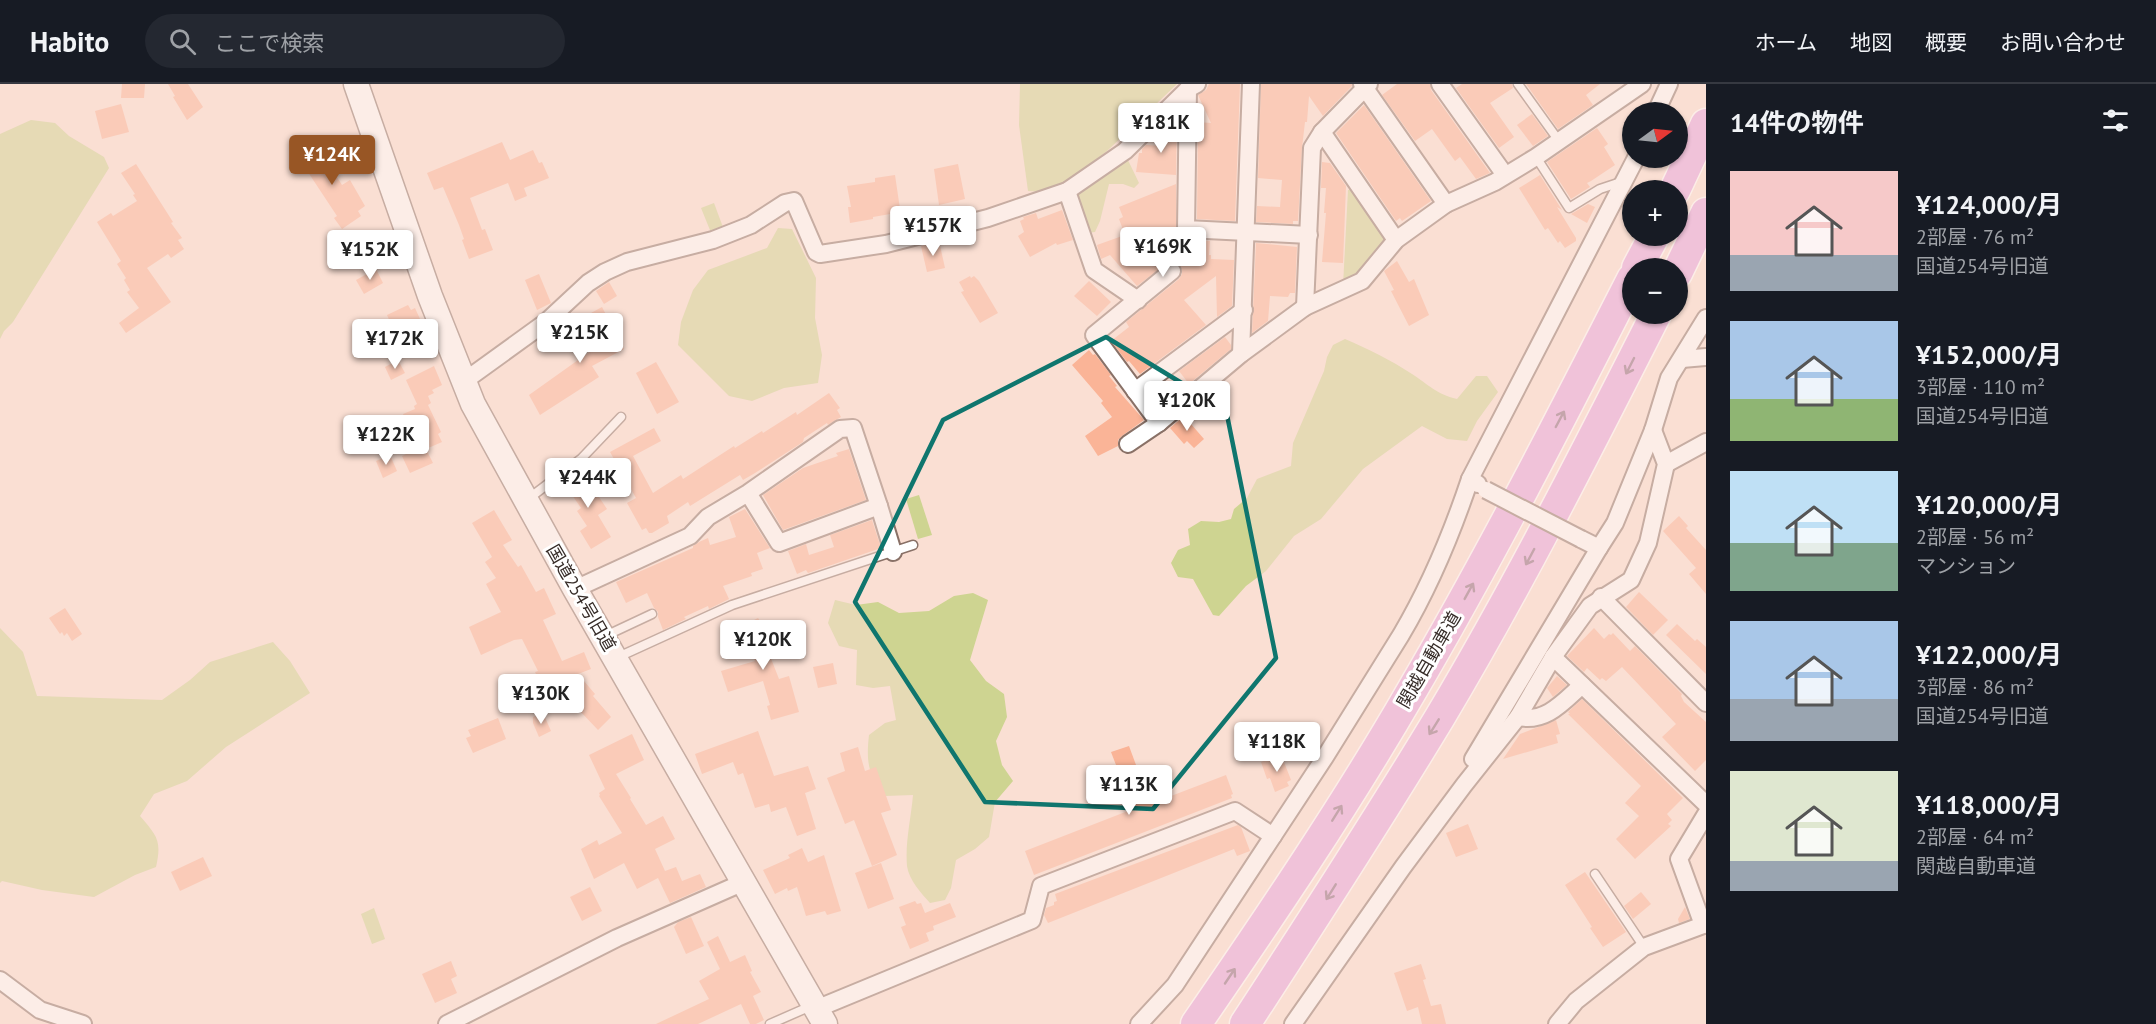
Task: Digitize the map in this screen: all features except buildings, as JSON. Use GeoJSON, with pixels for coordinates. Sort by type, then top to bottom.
{"type":"FeatureCollection","features":[{"type":"Feature","properties":{"kind":"highway"},"geometry":{"type":"LineString","coordinates":[[1681,180],[1706,124]]}},
{"type":"Feature","properties":{"kind":"highway"},"geometry":{"type":"LineString","coordinates":[[1684,258],[1706,213]]}},
{"type":"Feature","properties":{"kind":"highway","name":"関越自動車道"},"geometry":{"type":"LineString","coordinates":[[1196,1024],[1300,873],[1410,694],[1490,553],[1622,298]]}},
{"type":"Feature","properties":{"kind":"highway","name":"関越自動車道"},"geometry":{"type":"LineString","coordinates":[[1245,1024],[1328,897],[1440,717],[1521,574],[1651,324]]}},
{"type":"Feature","properties":{"kind":"street","name":"国道254号旧道"},"geometry":{"type":"LineString","coordinates":[[356,84],[430,296],[463,382],[492,441],[818,1012]]}},
{"type":"Feature","properties":{"kind":"street"},"geometry":{"type":"LineString","coordinates":[[1241,354],[1251,84]]}},
{"type":"Feature","properties":{"kind":"street"},"geometry":{"type":"LineString","coordinates":[[1440,84],[1505,175]]}},
{"type":"Feature","properties":{"kind":"street"},"geometry":{"type":"LineString","coordinates":[[1128,444],[1159,423],[1241,354],[1305,307],[1362,281],[1396,240],[1446,204],[1495,182],[1536,157],[1642,84]]}},
{"type":"Feature","properties":{"kind":"street"},"geometry":{"type":"LineString","coordinates":[[1661,102],[1669,84]]}},
{"type":"Feature","properties":{"kind":"street"},"geometry":{"type":"LineString","coordinates":[[1305,307],[1312,148],[1322,132],[1365,85],[1446,204]]}},
{"type":"Feature","properties":{"kind":"street"},"geometry":{"type":"LineString","coordinates":[[463,382],[546,322],[588,284],[605,272],[627,262],[713,240],[751,225],[785,203],[794,201],[816,252],[820,254],[886,244],[954,227],[1067,191],[1125,151],[1192,86]]}},
{"type":"Feature","properties":{"kind":"street"},"geometry":{"type":"LineString","coordinates":[[1192,86],[1186,229],[1308,235]]}},
{"type":"Feature","properties":{"kind":"street"},"geometry":{"type":"LineString","coordinates":[[1322,132],[1396,240]]}},
{"type":"Feature","properties":{"kind":"street"},"geometry":{"type":"LineString","coordinates":[[1139,1024],[1175,985],[1273,836],[1413,615],[1451,536],[1470,479],[1622,189]]}},
{"type":"Feature","properties":{"kind":"street"},"geometry":{"type":"LineString","coordinates":[[1067,191],[1094,270],[1138,300]]}},
{"type":"Feature","properties":{"kind":"street"},"geometry":{"type":"LineString","coordinates":[[1159,423],[1094,335],[1172,271]]}},
{"type":"Feature","properties":{"kind":"street"},"geometry":{"type":"LineString","coordinates":[[1135,392],[1244,310]]}},
{"type":"Feature","properties":{"kind":"street"},"geometry":{"type":"LineString","coordinates":[[1464,785],[1472,760],[1615,523],[1653,430],[1669,378],[1706,318]]}},
{"type":"Feature","properties":{"kind":"street"},"geometry":{"type":"LineString","coordinates":[[1682,359],[1706,357]]}},
{"type":"Feature","properties":{"kind":"street"},"geometry":{"type":"LineString","coordinates":[[575,590],[690,536],[708,517],[748,493],[840,429],[853,428],[893,552]]}},
{"type":"Feature","properties":{"kind":"street"},"geometry":{"type":"LineString","coordinates":[[1293,1024],[1372,910],[1464,785],[1518,717],[1553,657],[1590,606],[1631,580],[1648,543],[1666,464],[1653,430]]}},
{"type":"Feature","properties":{"kind":"street"},"geometry":{"type":"LineString","coordinates":[[1666,464],[1706,442]]}},
{"type":"Feature","properties":{"kind":"street"},"geometry":{"type":"LineString","coordinates":[[1470,479],[1486,490],[1599,548]]}},
{"type":"Feature","properties":{"kind":"street"},"geometry":{"type":"LineString","coordinates":[[748,493],[780,543],[879,506]]}},
{"type":"Feature","properties":{"kind":"street"},"geometry":{"type":"LineString","coordinates":[[1601,597],[1706,703]]}},
{"type":"Feature","properties":{"kind":"street"},"geometry":{"type":"LineString","coordinates":[[1553,657],[1706,804]]}},
{"type":"Feature","properties":{"kind":"street"},"geometry":{"type":"LineString","coordinates":[[1518,717],[1530,719],[1554,711],[1582,685]]}},
{"type":"Feature","properties":{"kind":"street"},"geometry":{"type":"LineString","coordinates":[[818,1012],[1032,920],[1041,886],[1234,811],[1273,836]]}},
{"type":"Feature","properties":{"kind":"street"},"geometry":{"type":"LineString","coordinates":[[1557,1024],[1576,1001],[1644,947],[1705,925],[1679,859],[1706,814]]}},
{"type":"Feature","properties":{"kind":"street"},"geometry":{"type":"LineString","coordinates":[[447,1024],[617,938],[744,882]]}},
{"type":"Feature","properties":{"kind":"street"},"geometry":{"type":"LineString","coordinates":[[0,980],[40,1010],[83,1024]]}},
{"type":"Feature","properties":{"kind":"lane"},"geometry":{"type":"LineString","coordinates":[[1518,84],[1559,141]]}},
{"type":"Feature","properties":{"kind":"lane"},"geometry":{"type":"LineString","coordinates":[[1536,157],[1569,208],[1600,189],[1622,182]]}},
{"type":"Feature","properties":{"kind":"lane"},"geometry":{"type":"LineString","coordinates":[[525,501],[580,459],[621,417]]}},
{"type":"Feature","properties":{"kind":"lane"},"geometry":{"type":"LineString","coordinates":[[609,648],[913,545]]}},
{"type":"Feature","properties":{"kind":"lane"},"geometry":{"type":"LineString","coordinates":[[609,648],[652,614]]}},
{"type":"Feature","properties":{"kind":"lane"},"geometry":{"type":"LineString","coordinates":[[1595,874],[1644,947]]}},
{"type":"Feature","properties":{"kind":"lane"},"geometry":{"type":"LineString","coordinates":[[770,1024],[818,1012]]}},
{"type":"Feature","properties":{"kind":"highlighted area"},"geometry":{"type":"Polygon","coordinates":[[[1106,337],[1226,410],[1276,658],[1153,809],[985,802],[855,602],[943,420],[1106,337]]]}},
{"type":"Feature","properties":{"kind":"green space"},"geometry":{"type":"Polygon","coordinates":[[[1020,84],[1177,84],[1106,152],[1067,181],[1042,192],[1028,191],[1019,125],[1020,84]]]}},
{"type":"Feature","properties":{"kind":"green space"},"geometry":{"type":"Polygon","coordinates":[[[31,120],[55,123],[69,136],[104,157],[109,168],[13,322],[0,339],[0,134],[31,120]]]}},
{"type":"Feature","properties":{"kind":"green space"},"geometry":{"type":"Polygon","coordinates":[[[1126,156],[1139,183],[1134,188],[1123,184],[1109,184],[1100,221],[1095,232],[1087,233],[1074,196],[1126,156]]]}},
{"type":"Feature","properties":{"kind":"green space"},"geometry":{"type":"Polygon","coordinates":[[[1353,189],[1384,235],[1385,240],[1370,265],[1343,286],[1348,190],[1353,189]]]}},
{"type":"Feature","properties":{"kind":"green space"},"geometry":{"type":"Polygon","coordinates":[[[714,203],[724,230],[712,235],[701,208],[714,203]]]}},
{"type":"Feature","properties":{"kind":"green space"},"geometry":{"type":"Polygon","coordinates":[[[778,228],[792,229],[816,278],[815,318],[822,355],[818,383],[784,388],[752,401],[729,396],[678,345],[681,322],[693,290],[708,270],[767,248],[778,228]]]}},
{"type":"Feature","properties":{"kind":"green space"},"geometry":{"type":"Polygon","coordinates":[[[1345,339],[1388,359],[1438,392],[1450,397],[1457,399],[1476,376],[1487,376],[1498,392],[1477,421],[1467,441],[1447,439],[1422,426],[1363,469],[1321,519],[1294,536],[1266,571],[1246,586],[1219,616],[1213,615],[1193,579],[1178,577],[1171,563],[1178,550],[1190,545],[1188,529],[1201,521],[1219,522],[1231,519],[1234,509],[1247,498],[1257,479],[1291,466],[1293,443],[1324,371],[1327,357],[1333,345],[1345,339]]]}},
{"type":"Feature","properties":{"kind":"green space"},"geometry":{"type":"Polygon","coordinates":[[[919,495],[932,535],[918,539],[906,499],[919,495]]]}},
{"type":"Feature","properties":{"kind":"green space"},"geometry":{"type":"Polygon","coordinates":[[[973,593],[988,600],[970,660],[986,681],[1004,694],[1007,717],[996,741],[1002,765],[1013,781],[995,802],[989,837],[975,849],[956,860],[951,888],[945,900],[930,903],[919,891],[907,866],[907,839],[913,795],[885,796],[870,768],[869,735],[885,723],[896,720],[890,686],[873,688],[856,685],[857,650],[839,646],[828,623],[835,600],[856,605],[878,602],[899,613],[929,611],[954,596],[973,593]]]}},
{"type":"Feature","properties":{"kind":"green space"},"geometry":{"type":"Polygon","coordinates":[[[0,628],[23,652],[37,696],[162,700],[210,662],[273,642],[290,661],[310,693],[226,747],[187,781],[154,794],[140,816],[157,839],[156,867],[135,875],[94,897],[42,890],[2,881],[0,883],[0,628]]]}},
{"type":"Feature","properties":{"kind":"green space"},"geometry":{"type":"Polygon","coordinates":[[[374,908],[385,939],[372,944],[361,914],[374,908]]]}}]}
